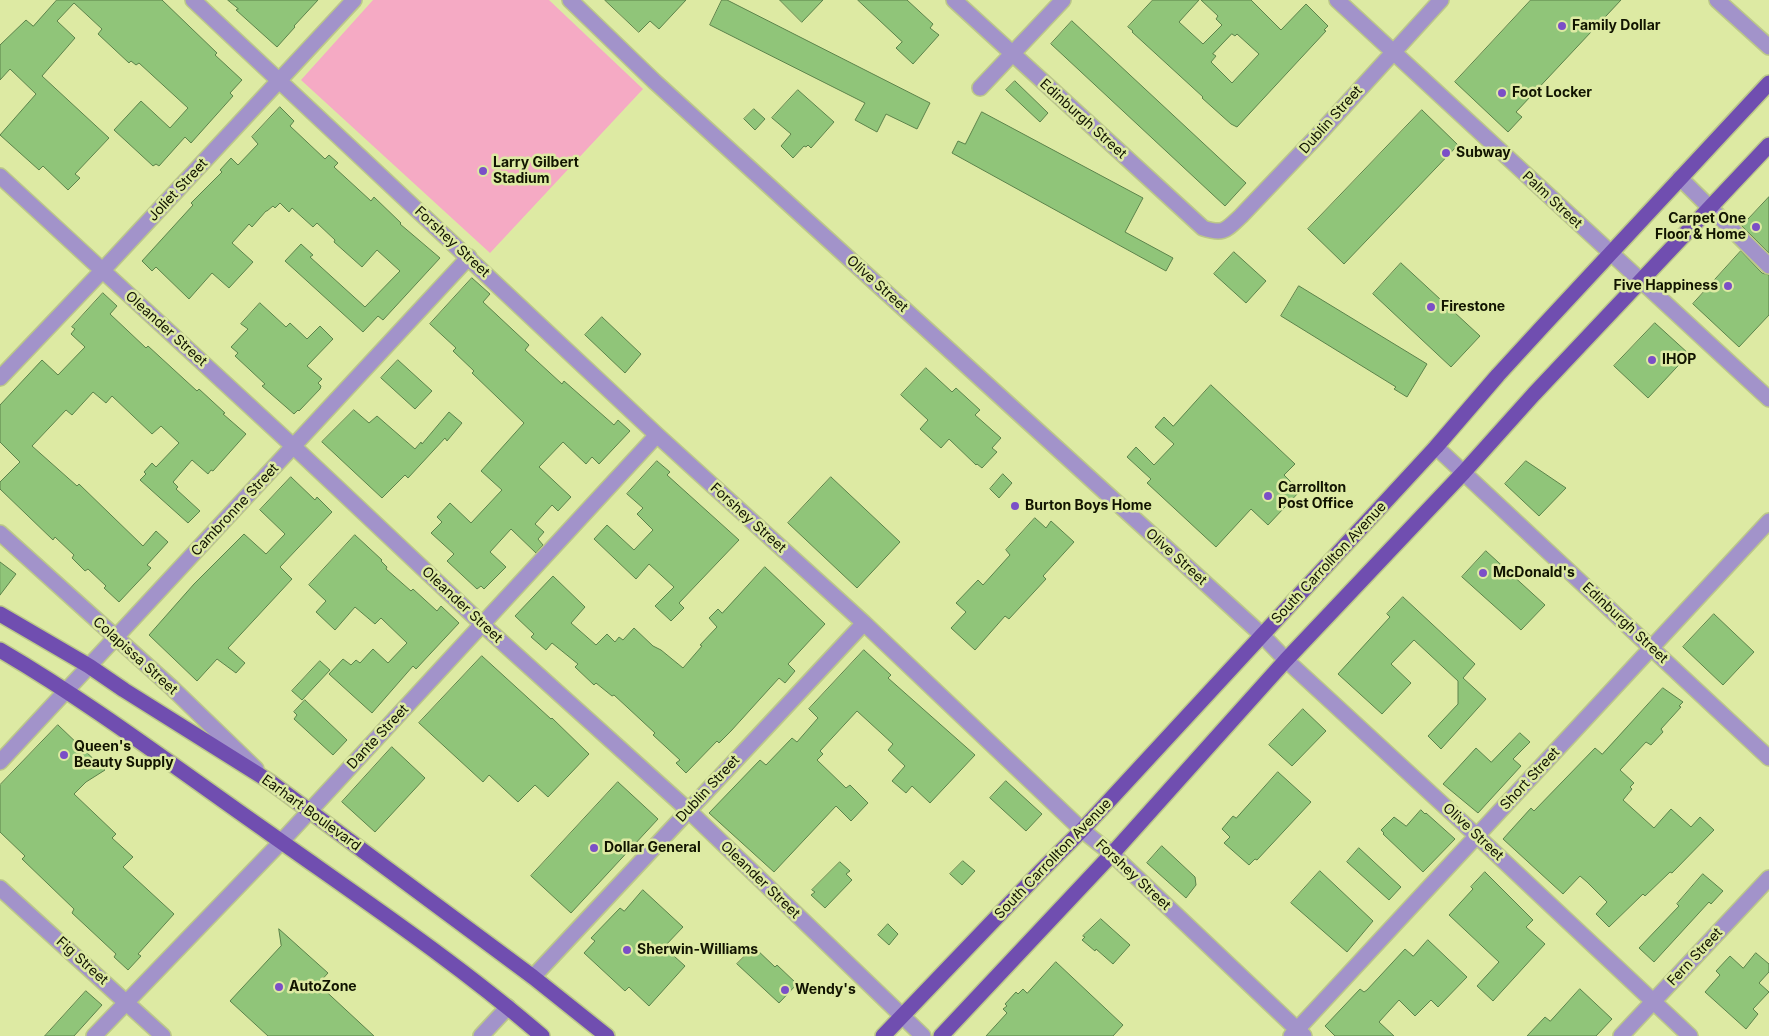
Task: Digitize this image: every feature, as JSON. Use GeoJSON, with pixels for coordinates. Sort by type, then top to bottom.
{"type":"FeatureCollection","features":[{"type":"Feature","properties":{"kind":"main road","name":"South Carrollton Avenue"},"geometry":{"type":"LineString","coordinates":[[883,1036],[1082,830],[1436,447],[1498,375],[1609,253],[1769,83]]}},
{"type":"Feature","properties":{"kind":"main road"},"geometry":{"type":"LineString","coordinates":[[941,1036],[1112,854],[1286,660],[1769,145]]}},
{"type":"Feature","properties":{"kind":"main road","name":"Earhart Boulevard"},"geometry":{"type":"LineString","coordinates":[[0,614],[89,666],[269,781],[533,977],[607,1036]]}},
{"type":"Feature","properties":{"kind":"main road"},"geometry":{"type":"LineString","coordinates":[[0,650],[67,690],[423,941],[542,1036]]}},
{"type":"Feature","properties":{"kind":"street","name":"Forshey Street"},"geometry":{"type":"LineString","coordinates":[[193,0],[657,435],[864,623],[1082,830],[1112,854],[1298,1034]]}},
{"type":"Feature","properties":{"kind":"street","name":"Joliet Street"},"geometry":{"type":"LineString","coordinates":[[0,378],[354,0]]}},
{"type":"Feature","properties":{"kind":"street","name":"Olive Street"},"geometry":{"type":"LineString","coordinates":[[570,0],[654,81],[1262,636],[1690,1036]]}},
{"type":"Feature","properties":{"kind":"street","name":"Edinburgh Street"},"geometry":{"type":"LineString","coordinates":[[954,0],[1203,228],[1216,232]]}},
{"type":"Feature","properties":{"kind":"street"},"geometry":{"type":"LineString","coordinates":[[980,88],[1063,0]]}},
{"type":"Feature","properties":{"kind":"street","name":"Palm Street"},"geometry":{"type":"LineString","coordinates":[[1337,0],[1769,400]]}},
{"type":"Feature","properties":{"kind":"street","name":"Dublin Street"},"geometry":{"type":"LineString","coordinates":[[1216,232],[1228,228],[1241,216],[1319,134],[1441,0]]}},
{"type":"Feature","properties":{"kind":"street"},"geometry":{"type":"LineString","coordinates":[[1717,0],[1769,47]]}},
{"type":"Feature","properties":{"kind":"street","name":"Oleander Street"},"geometry":{"type":"LineString","coordinates":[[0,176],[293,446],[483,625],[688,810],[923,1036]]}},
{"type":"Feature","properties":{"kind":"street"},"geometry":{"type":"LineString","coordinates":[[1680,178],[1769,266]]}},
{"type":"Feature","properties":{"kind":"street","name":"Cambronne Street"},"geometry":{"type":"LineString","coordinates":[[0,762],[468,257]]}},
{"type":"Feature","properties":{"kind":"street","name":"Dante Street"},"geometry":{"type":"LineString","coordinates":[[94,1036],[281,842],[657,435]]}},
{"type":"Feature","properties":{"kind":"street","name":"Edinburgh Street"},"geometry":{"type":"LineString","coordinates":[[1436,447],[1769,758]]}},
{"type":"Feature","properties":{"kind":"street","name":"Short Street"},"geometry":{"type":"LineString","coordinates":[[1298,1034],[1477,836],[1769,522]]}},
{"type":"Feature","properties":{"kind":"street","name":"Colapissa Street"},"geometry":{"type":"LineString","coordinates":[[0,533],[170,686],[269,781]]}},
{"type":"Feature","properties":{"kind":"street","name":"Dublin Street"},"geometry":{"type":"LineString","coordinates":[[533,977],[864,623]]}},
{"type":"Feature","properties":{"kind":"street","name":"Fern Street"},"geometry":{"type":"LineString","coordinates":[[1622,1036],[1769,878]]}},
{"type":"Feature","properties":{"kind":"street","name":"Fig Street"},"geometry":{"type":"LineString","coordinates":[[0,888],[163,1036]]}},
{"type":"Feature","properties":{"kind":"street"},"geometry":{"type":"LineString","coordinates":[[481,1036],[508,1007]]}},
{"type":"Feature","properties":{"kind":"shaded area","name":"Larry Gilbert Stadium"},"geometry":{"type":"Polygon","coordinates":[[[373,0],[549,0],[643,89],[490,253],[301,80],[373,0]]]}},
{"type":"Feature","properties":{"kind":"building"},"geometry":{"type":"Polygon","coordinates":[[[57,0],[162,0],[242,80],[230,93],[233,96],[191,143],[185,137],[159,166],[156,164],[153,166],[114,130],[141,101],[170,128],[188,108],[139,63],[136,65],[131,61],[129,63],[98,34],[102,29],[74,3],[57,21],[75,38],[42,76],[109,138],[75,174],[80,178],[68,190],[43,166],[39,170],[0,135],[36,94],[10,69],[0,80],[0,45],[26,20],[33,26],[57,0]]]}},
{"type":"Feature","properties":{"kind":"building"},"geometry":{"type":"Polygon","coordinates":[[[228,0],[318,0],[277,47],[236,10],[238,9],[228,0]]]}},
{"type":"Feature","properties":{"kind":"building"},"geometry":{"type":"Polygon","coordinates":[[[605,0],[686,0],[659,29],[650,21],[639,32],[605,0]]]}},
{"type":"Feature","properties":{"kind":"building"},"geometry":{"type":"Polygon","coordinates":[[[722,0],[727,0],[930,103],[917,129],[886,114],[877,132],[855,120],[865,103],[710,25],[722,0]]]}},
{"type":"Feature","properties":{"kind":"building"},"geometry":{"type":"Polygon","coordinates":[[[780,0],[823,0],[802,22],[780,0]]]}},
{"type":"Feature","properties":{"kind":"building"},"geometry":{"type":"Polygon","coordinates":[[[858,0],[907,0],[933,24],[930,28],[939,35],[913,64],[896,48],[902,42],[858,0]]]}},
{"type":"Feature","properties":{"kind":"building"},"geometry":{"type":"Polygon","coordinates":[[[1153,0],[1199,0],[1179,22],[1203,44],[1222,25],[1216,19],[1218,16],[1201,0],[1251,0],[1281,30],[1306,4],[1328,26],[1324,30],[1326,31],[1237,127],[1231,124],[1202,98],[1128,27],[1153,0]],[[1232,34],[1213,54],[1216,56],[1211,62],[1232,83],[1259,54],[1237,34],[1235,36],[1232,34]]]}},
{"type":"Feature","properties":{"kind":"building"},"geometry":{"type":"Polygon","coordinates":[[[1531,0],[1621,0],[1516,112],[1522,117],[1508,132],[1455,82],[1531,0]]]}},
{"type":"Feature","properties":{"kind":"building"},"geometry":{"type":"Polygon","coordinates":[[[1072,21],[1246,183],[1225,206],[1051,44],[1072,21]]]}},
{"type":"Feature","properties":{"kind":"building"},"geometry":{"type":"Polygon","coordinates":[[[1015,81],[1048,113],[1040,122],[1006,90],[1015,81]]]}},
{"type":"Feature","properties":{"kind":"building"},"geometry":{"type":"Polygon","coordinates":[[[798,90],[834,122],[811,148],[808,145],[804,146],[793,158],[781,146],[791,134],[772,118],[798,90]]]}},
{"type":"Feature","properties":{"kind":"building"},"geometry":{"type":"Polygon","coordinates":[[[280,107],[294,121],[290,126],[325,159],[329,155],[338,163],[334,167],[371,201],[374,197],[400,224],[440,258],[383,320],[378,316],[363,332],[285,261],[301,244],[313,255],[310,257],[365,307],[400,271],[377,250],[362,267],[334,242],[335,240],[317,223],[313,227],[292,208],[289,212],[280,203],[275,208],[273,206],[266,211],[252,227],[249,224],[232,243],[253,262],[229,288],[212,273],[189,299],[156,267],[152,271],[142,261],[193,205],[191,203],[222,172],[220,170],[231,158],[238,165],[258,144],[252,137],[280,107]]]}},
{"type":"Feature","properties":{"kind":"building"},"geometry":{"type":"Polygon","coordinates":[[[754,109],[765,119],[755,130],[744,119],[754,109]]]}},
{"type":"Feature","properties":{"kind":"building"},"geometry":{"type":"Polygon","coordinates":[[[1422,110],[1458,145],[1344,264],[1308,229],[1422,110]]]}},
{"type":"Feature","properties":{"kind":"building"},"geometry":{"type":"Polygon","coordinates":[[[982,112],[1143,198],[1125,232],[1173,258],[1166,271],[952,153],[958,141],[965,144],[982,112]]]}},
{"type":"Feature","properties":{"kind":"building"},"geometry":{"type":"Polygon","coordinates":[[[1769,197],[1769,253],[1742,226],[1769,197]]]}},
{"type":"Feature","properties":{"kind":"building"},"geometry":{"type":"Polygon","coordinates":[[[1741,251],[1762,273],[1769,275],[1769,315],[1739,347],[1693,304],[1741,251]]]}},
{"type":"Feature","properties":{"kind":"building"},"geometry":{"type":"Polygon","coordinates":[[[1234,252],[1266,281],[1246,303],[1214,274],[1234,252]]]}},
{"type":"Feature","properties":{"kind":"building"},"geometry":{"type":"Polygon","coordinates":[[[1401,263],[1480,336],[1451,367],[1373,294],[1401,263]]]}},
{"type":"Feature","properties":{"kind":"building"},"geometry":{"type":"Polygon","coordinates":[[[472,278],[490,294],[483,302],[529,345],[525,350],[562,384],[564,381],[614,425],[618,420],[630,431],[599,464],[592,457],[586,464],[563,442],[539,467],[571,497],[558,511],[552,505],[535,524],[544,532],[538,539],[543,545],[536,553],[511,529],[490,552],[506,567],[484,589],[481,586],[477,589],[447,561],[454,554],[431,533],[442,522],[437,517],[450,503],[471,523],[502,490],[481,471],[524,423],[472,373],[474,371],[453,351],[456,348],[430,324],[472,278]]]}},
{"type":"Feature","properties":{"kind":"building"},"geometry":{"type":"Polygon","coordinates":[[[1299,286],[1427,364],[1407,397],[1394,389],[1396,387],[1281,316],[1299,286]]]}},
{"type":"Feature","properties":{"kind":"building"},"geometry":{"type":"Polygon","coordinates":[[[103,293],[117,306],[110,314],[146,348],[148,346],[197,391],[199,389],[246,434],[213,471],[211,470],[208,474],[192,460],[173,482],[178,487],[176,489],[200,511],[188,523],[140,480],[152,463],[156,467],[179,443],[161,426],[152,434],[112,396],[106,403],[93,392],[72,415],[66,410],[32,446],[77,486],[79,484],[143,546],[156,531],[168,542],[147,565],[151,568],[119,602],[88,569],[85,571],[72,558],[74,555],[55,537],[53,540],[0,489],[0,482],[20,462],[0,442],[0,405],[42,360],[58,375],[85,347],[71,334],[75,329],[72,327],[103,293]]]}},
{"type":"Feature","properties":{"kind":"building"},"geometry":{"type":"Polygon","coordinates":[[[260,303],[286,327],[290,323],[307,339],[320,326],[333,339],[307,366],[322,379],[318,383],[321,386],[320,389],[294,414],[262,386],[265,384],[235,356],[238,353],[231,347],[248,329],[241,324],[260,303]]]}},
{"type":"Feature","properties":{"kind":"building"},"geometry":{"type":"Polygon","coordinates":[[[602,317],[641,354],[625,373],[585,335],[602,317]]]}},
{"type":"Feature","properties":{"kind":"building","name":"IHOP"},"geometry":{"type":"Polygon","coordinates":[[[1655,323],[1689,354],[1648,398],[1614,366],[1655,323]]]}},
{"type":"Feature","properties":{"kind":"building"},"geometry":{"type":"Polygon","coordinates":[[[398,360],[432,391],[415,409],[381,378],[398,360]]]}},
{"type":"Feature","properties":{"kind":"building"},"geometry":{"type":"Polygon","coordinates":[[[926,368],[952,392],[956,388],[980,410],[975,415],[1001,438],[992,448],[997,452],[982,468],[976,465],[949,439],[941,448],[920,429],[928,420],[901,395],[926,368]]]}},
{"type":"Feature","properties":{"kind":"building"},"geometry":{"type":"Polygon","coordinates":[[[1211,385],[1295,464],[1284,475],[1300,491],[1268,525],[1251,509],[1216,547],[1147,483],[1151,479],[1127,457],[1136,447],[1154,465],[1174,444],[1155,427],[1164,417],[1173,426],[1211,385]]]}},
{"type":"Feature","properties":{"kind":"building"},"geometry":{"type":"Polygon","coordinates":[[[354,410],[369,423],[377,416],[415,449],[421,442],[422,444],[449,412],[462,423],[447,441],[445,438],[408,478],[405,475],[382,498],[322,442],[354,410]]]}},
{"type":"Feature","properties":{"kind":"building"},"geometry":{"type":"Polygon","coordinates":[[[657,461],[670,472],[667,475],[739,540],[679,603],[684,608],[671,621],[655,606],[674,587],[649,564],[636,579],[594,539],[607,525],[634,550],[653,530],[637,514],[643,508],[627,494],[657,461]]]}},
{"type":"Feature","properties":{"kind":"building"},"geometry":{"type":"Polygon","coordinates":[[[1526,461],[1566,488],[1539,516],[1505,484],[1526,461]]]}},
{"type":"Feature","properties":{"kind":"building"},"geometry":{"type":"Polygon","coordinates":[[[1003,474],[1012,483],[999,498],[990,489],[1003,474]]]}},
{"type":"Feature","properties":{"kind":"building"},"geometry":{"type":"Polygon","coordinates":[[[291,477],[315,500],[317,497],[332,512],[280,567],[292,579],[228,648],[245,663],[236,673],[217,659],[197,681],[149,635],[194,584],[244,534],[266,554],[285,534],[260,510],[291,477]]]}},
{"type":"Feature","properties":{"kind":"building"},"geometry":{"type":"Polygon","coordinates":[[[831,477],[900,542],[857,588],[788,523],[831,477]]]}},
{"type":"Feature","properties":{"kind":"building"},"geometry":{"type":"Polygon","coordinates":[[[1035,518],[1046,528],[1051,521],[1074,542],[1043,576],[1046,579],[1009,619],[1005,616],[975,650],[951,628],[966,612],[956,603],[978,580],[983,585],[1010,555],[1006,550],[1035,518]]]}},
{"type":"Feature","properties":{"kind":"building"},"geometry":{"type":"Polygon","coordinates":[[[355,535],[382,560],[387,567],[386,569],[411,591],[413,589],[437,611],[441,606],[459,623],[416,669],[413,666],[372,713],[329,674],[343,659],[351,665],[356,660],[360,663],[373,649],[388,663],[407,643],[381,618],[375,624],[355,607],[335,630],[316,612],[326,601],[309,585],[355,535]]]}},
{"type":"Feature","properties":{"kind":"building"},"geometry":{"type":"Polygon","coordinates":[[[1486,551],[1545,605],[1521,630],[1462,577],[1486,551]]]}},
{"type":"Feature","properties":{"kind":"building"},"geometry":{"type":"Polygon","coordinates":[[[0,562],[16,574],[0,595],[0,562]]]}},
{"type":"Feature","properties":{"kind":"building"},"geometry":{"type":"Polygon","coordinates":[[[765,567],[825,624],[788,664],[795,671],[785,683],[779,678],[731,731],[719,743],[717,741],[686,773],[676,763],[680,760],[653,735],[655,733],[614,695],[612,696],[596,683],[594,685],[575,667],[578,664],[552,643],[546,650],[531,637],[534,634],[515,616],[553,576],[585,607],[571,623],[596,645],[607,634],[615,642],[619,637],[623,640],[634,628],[653,646],[661,650],[683,668],[702,646],[700,645],[717,627],[709,618],[718,609],[722,613],[765,567]]]}},
{"type":"Feature","properties":{"kind":"building"},"geometry":{"type":"Polygon","coordinates":[[[1403,597],[1475,664],[1463,678],[1486,699],[1441,749],[1428,736],[1458,704],[1458,681],[1414,640],[1391,664],[1411,683],[1382,714],[1338,674],[1390,617],[1387,614],[1403,597]]]}},
{"type":"Feature","properties":{"kind":"building"},"geometry":{"type":"Polygon","coordinates":[[[1714,614],[1754,652],[1723,685],[1683,647],[1714,614]]]}},
{"type":"Feature","properties":{"kind":"building"},"geometry":{"type":"Polygon","coordinates":[[[864,650],[891,675],[888,678],[975,755],[930,803],[912,786],[906,793],[892,781],[905,766],[888,750],[893,744],[857,711],[820,751],[823,754],[817,760],[846,788],[850,785],[868,803],[851,821],[836,806],[774,872],[709,813],[760,760],[766,765],[792,738],[797,742],[818,718],[809,709],[864,650]]]}},
{"type":"Feature","properties":{"kind":"building"},"geometry":{"type":"Polygon","coordinates":[[[482,656],[552,718],[589,754],[548,797],[535,785],[518,802],[489,775],[483,782],[419,723],[482,656]]]}},
{"type":"Feature","properties":{"kind":"building"},"geometry":{"type":"Polygon","coordinates":[[[320,661],[330,670],[302,700],[292,691],[320,661]]]}},
{"type":"Feature","properties":{"kind":"building"},"geometry":{"type":"Polygon","coordinates":[[[1663,688],[1683,702],[1679,706],[1681,707],[1661,729],[1663,732],[1651,745],[1646,742],[1620,770],[1634,783],[1630,787],[1632,789],[1623,800],[1654,828],[1671,809],[1691,827],[1700,817],[1714,830],[1672,873],[1670,872],[1645,896],[1643,894],[1609,927],[1596,914],[1607,902],[1580,876],[1563,894],[1503,839],[1531,808],[1534,811],[1595,748],[1602,754],[1663,688]]]}},
{"type":"Feature","properties":{"kind":"building"},"geometry":{"type":"Polygon","coordinates":[[[305,700],[347,740],[333,755],[294,719],[297,715],[294,712],[305,700]]]}},
{"type":"Feature","properties":{"kind":"building"},"geometry":{"type":"Polygon","coordinates":[[[1303,709],[1326,731],[1292,766],[1269,745],[1303,709]]]}},
{"type":"Feature","properties":{"kind":"building"},"geometry":{"type":"Polygon","coordinates":[[[58,725],[105,770],[86,782],[74,794],[116,834],[112,838],[133,857],[123,867],[174,914],[138,954],[141,956],[128,970],[114,957],[116,954],[72,913],[74,909],[22,859],[25,856],[0,832],[0,785],[58,725]]]}},
{"type":"Feature","properties":{"kind":"building"},"geometry":{"type":"Polygon","coordinates":[[[1520,733],[1530,742],[1513,759],[1521,766],[1478,813],[1443,784],[1476,748],[1491,762],[1520,733]]]}},
{"type":"Feature","properties":{"kind":"building"},"geometry":{"type":"Polygon","coordinates":[[[392,747],[425,778],[375,832],[342,802],[392,747]]]}},
{"type":"Feature","properties":{"kind":"building"},"geometry":{"type":"Polygon","coordinates":[[[1278,772],[1311,802],[1257,860],[1255,859],[1249,865],[1224,843],[1230,837],[1222,829],[1233,816],[1236,818],[1278,772]]]}},
{"type":"Feature","properties":{"kind":"building"},"geometry":{"type":"Polygon","coordinates":[[[1006,781],[1042,814],[1026,831],[990,798],[1006,781]]]}},
{"type":"Feature","properties":{"kind":"building","name":"Dollar General"},"geometry":{"type":"Polygon","coordinates":[[[618,782],[658,819],[571,913],[531,876],[618,782]]]}},
{"type":"Feature","properties":{"kind":"building"},"geometry":{"type":"Polygon","coordinates":[[[1421,810],[1455,839],[1423,872],[1381,830],[1394,817],[1406,826],[1421,810]]]}},
{"type":"Feature","properties":{"kind":"building"},"geometry":{"type":"Polygon","coordinates":[[[1162,846],[1195,877],[1196,885],[1186,898],[1147,863],[1162,846]]]}},
{"type":"Feature","properties":{"kind":"building"},"geometry":{"type":"Polygon","coordinates":[[[1359,848],[1401,887],[1389,900],[1347,862],[1359,848]]]}},
{"type":"Feature","properties":{"kind":"building"},"geometry":{"type":"Polygon","coordinates":[[[963,861],[975,871],[962,885],[950,874],[963,861]]]}},
{"type":"Feature","properties":{"kind":"building"},"geometry":{"type":"Polygon","coordinates":[[[840,862],[850,871],[846,874],[852,880],[825,908],[811,895],[815,892],[812,890],[840,862]]]}},
{"type":"Feature","properties":{"kind":"building"},"geometry":{"type":"Polygon","coordinates":[[[1320,871],[1373,921],[1347,952],[1291,903],[1320,871]]]}},
{"type":"Feature","properties":{"kind":"building"},"geometry":{"type":"Polygon","coordinates":[[[1485,872],[1533,920],[1526,927],[1545,944],[1493,1001],[1477,986],[1499,962],[1449,915],[1473,889],[1471,887],[1485,872]]]}},
{"type":"Feature","properties":{"kind":"building"},"geometry":{"type":"Polygon","coordinates":[[[1703,874],[1723,891],[1711,904],[1709,902],[1654,962],[1639,948],[1679,906],[1677,904],[1703,874]]]}},
{"type":"Feature","properties":{"kind":"building","name":"Sherwin-Williams"},"geometry":{"type":"Polygon","coordinates":[[[643,890],[683,927],[664,947],[685,966],[649,1006],[629,987],[625,991],[584,953],[595,941],[591,938],[620,908],[624,911],[643,890]]]}},
{"type":"Feature","properties":{"kind":"building"},"geometry":{"type":"Polygon","coordinates":[[[1101,919],[1130,945],[1113,964],[1082,940],[1085,937],[1083,936],[1101,919]]]}},
{"type":"Feature","properties":{"kind":"building"},"geometry":{"type":"Polygon","coordinates":[[[888,924],[898,934],[889,945],[878,935],[888,924]]]}},
{"type":"Feature","properties":{"kind":"building","name":"AutoZone"},"geometry":{"type":"Polygon","coordinates":[[[279,929],[328,973],[318,984],[374,1036],[268,1036],[230,1001],[281,946],[279,929]]]}},
{"type":"Feature","properties":{"kind":"building"},"geometry":{"type":"Polygon","coordinates":[[[1428,940],[1467,977],[1438,1007],[1431,1000],[1415,1016],[1399,1000],[1379,1022],[1394,1036],[1335,1036],[1325,1026],[1360,989],[1364,992],[1367,990],[1405,949],[1413,956],[1428,940]]]}},
{"type":"Feature","properties":{"kind":"building"},"geometry":{"type":"Polygon","coordinates":[[[754,947],[797,984],[779,1003],[737,964],[754,947]]]}},
{"type":"Feature","properties":{"kind":"building"},"geometry":{"type":"Polygon","coordinates":[[[1756,953],[1769,964],[1769,972],[1759,983],[1769,992],[1753,1009],[1758,1014],[1746,1029],[1705,992],[1720,975],[1716,971],[1730,956],[1743,968],[1756,953]]]}},
{"type":"Feature","properties":{"kind":"building"},"geometry":{"type":"Polygon","coordinates":[[[1056,962],[1123,1025],[1113,1036],[986,1036],[1007,1013],[1003,1009],[1007,1006],[1005,1004],[1016,992],[1018,994],[1023,989],[1027,993],[1056,962]]]}},
{"type":"Feature","properties":{"kind":"building"},"geometry":{"type":"Polygon","coordinates":[[[1580,989],[1612,1019],[1596,1036],[1527,1036],[1545,1017],[1550,1021],[1580,989]]]}},
{"type":"Feature","properties":{"kind":"building"},"geometry":{"type":"Polygon","coordinates":[[[86,991],[102,1005],[74,1036],[45,1036],[86,991]]]}},
{"type":"Feature","properties":{"kind":"place","name":"Family Dollar"},"geometry":{"type":"Point","coordinates":[1562,26]}},
{"type":"Feature","properties":{"kind":"place","name":"Foot Locker"},"geometry":{"type":"Point","coordinates":[1502,93]}},
{"type":"Feature","properties":{"kind":"place","name":"Subway"},"geometry":{"type":"Point","coordinates":[1446,153]}},
{"type":"Feature","properties":{"kind":"place","name":"Larry Gilbert Stadium"},"geometry":{"type":"Point","coordinates":[483,171]}},
{"type":"Feature","properties":{"kind":"place","name":"Carpet One Floor & Home"},"geometry":{"type":"Point","coordinates":[1756,227]}},
{"type":"Feature","properties":{"kind":"place","name":"Five Happiness"},"geometry":{"type":"Point","coordinates":[1728,286]}},
{"type":"Feature","properties":{"kind":"place","name":"Firestone"},"geometry":{"type":"Point","coordinates":[1431,307]}},
{"type":"Feature","properties":{"kind":"place","name":"IHOP"},"geometry":{"type":"Point","coordinates":[1652,360]}},
{"type":"Feature","properties":{"kind":"place","name":"Carrollton Post Office"},"geometry":{"type":"Point","coordinates":[1268,496]}},
{"type":"Feature","properties":{"kind":"place","name":"Burton Boys Home"},"geometry":{"type":"Point","coordinates":[1015,506]}},
{"type":"Feature","properties":{"kind":"place","name":"McDonald's"},"geometry":{"type":"Point","coordinates":[1483,573]}},
{"type":"Feature","properties":{"kind":"place","name":"Queen's Beauty Supply"},"geometry":{"type":"Point","coordinates":[64,755]}},
{"type":"Feature","properties":{"kind":"place","name":"Dollar General"},"geometry":{"type":"Point","coordinates":[594,848]}},
{"type":"Feature","properties":{"kind":"place","name":"Sherwin-Williams"},"geometry":{"type":"Point","coordinates":[627,950]}},
{"type":"Feature","properties":{"kind":"place","name":"AutoZone"},"geometry":{"type":"Point","coordinates":[279,987]}},
{"type":"Feature","properties":{"kind":"place","name":"Wendy's"},"geometry":{"type":"Point","coordinates":[785,990]}}]}
